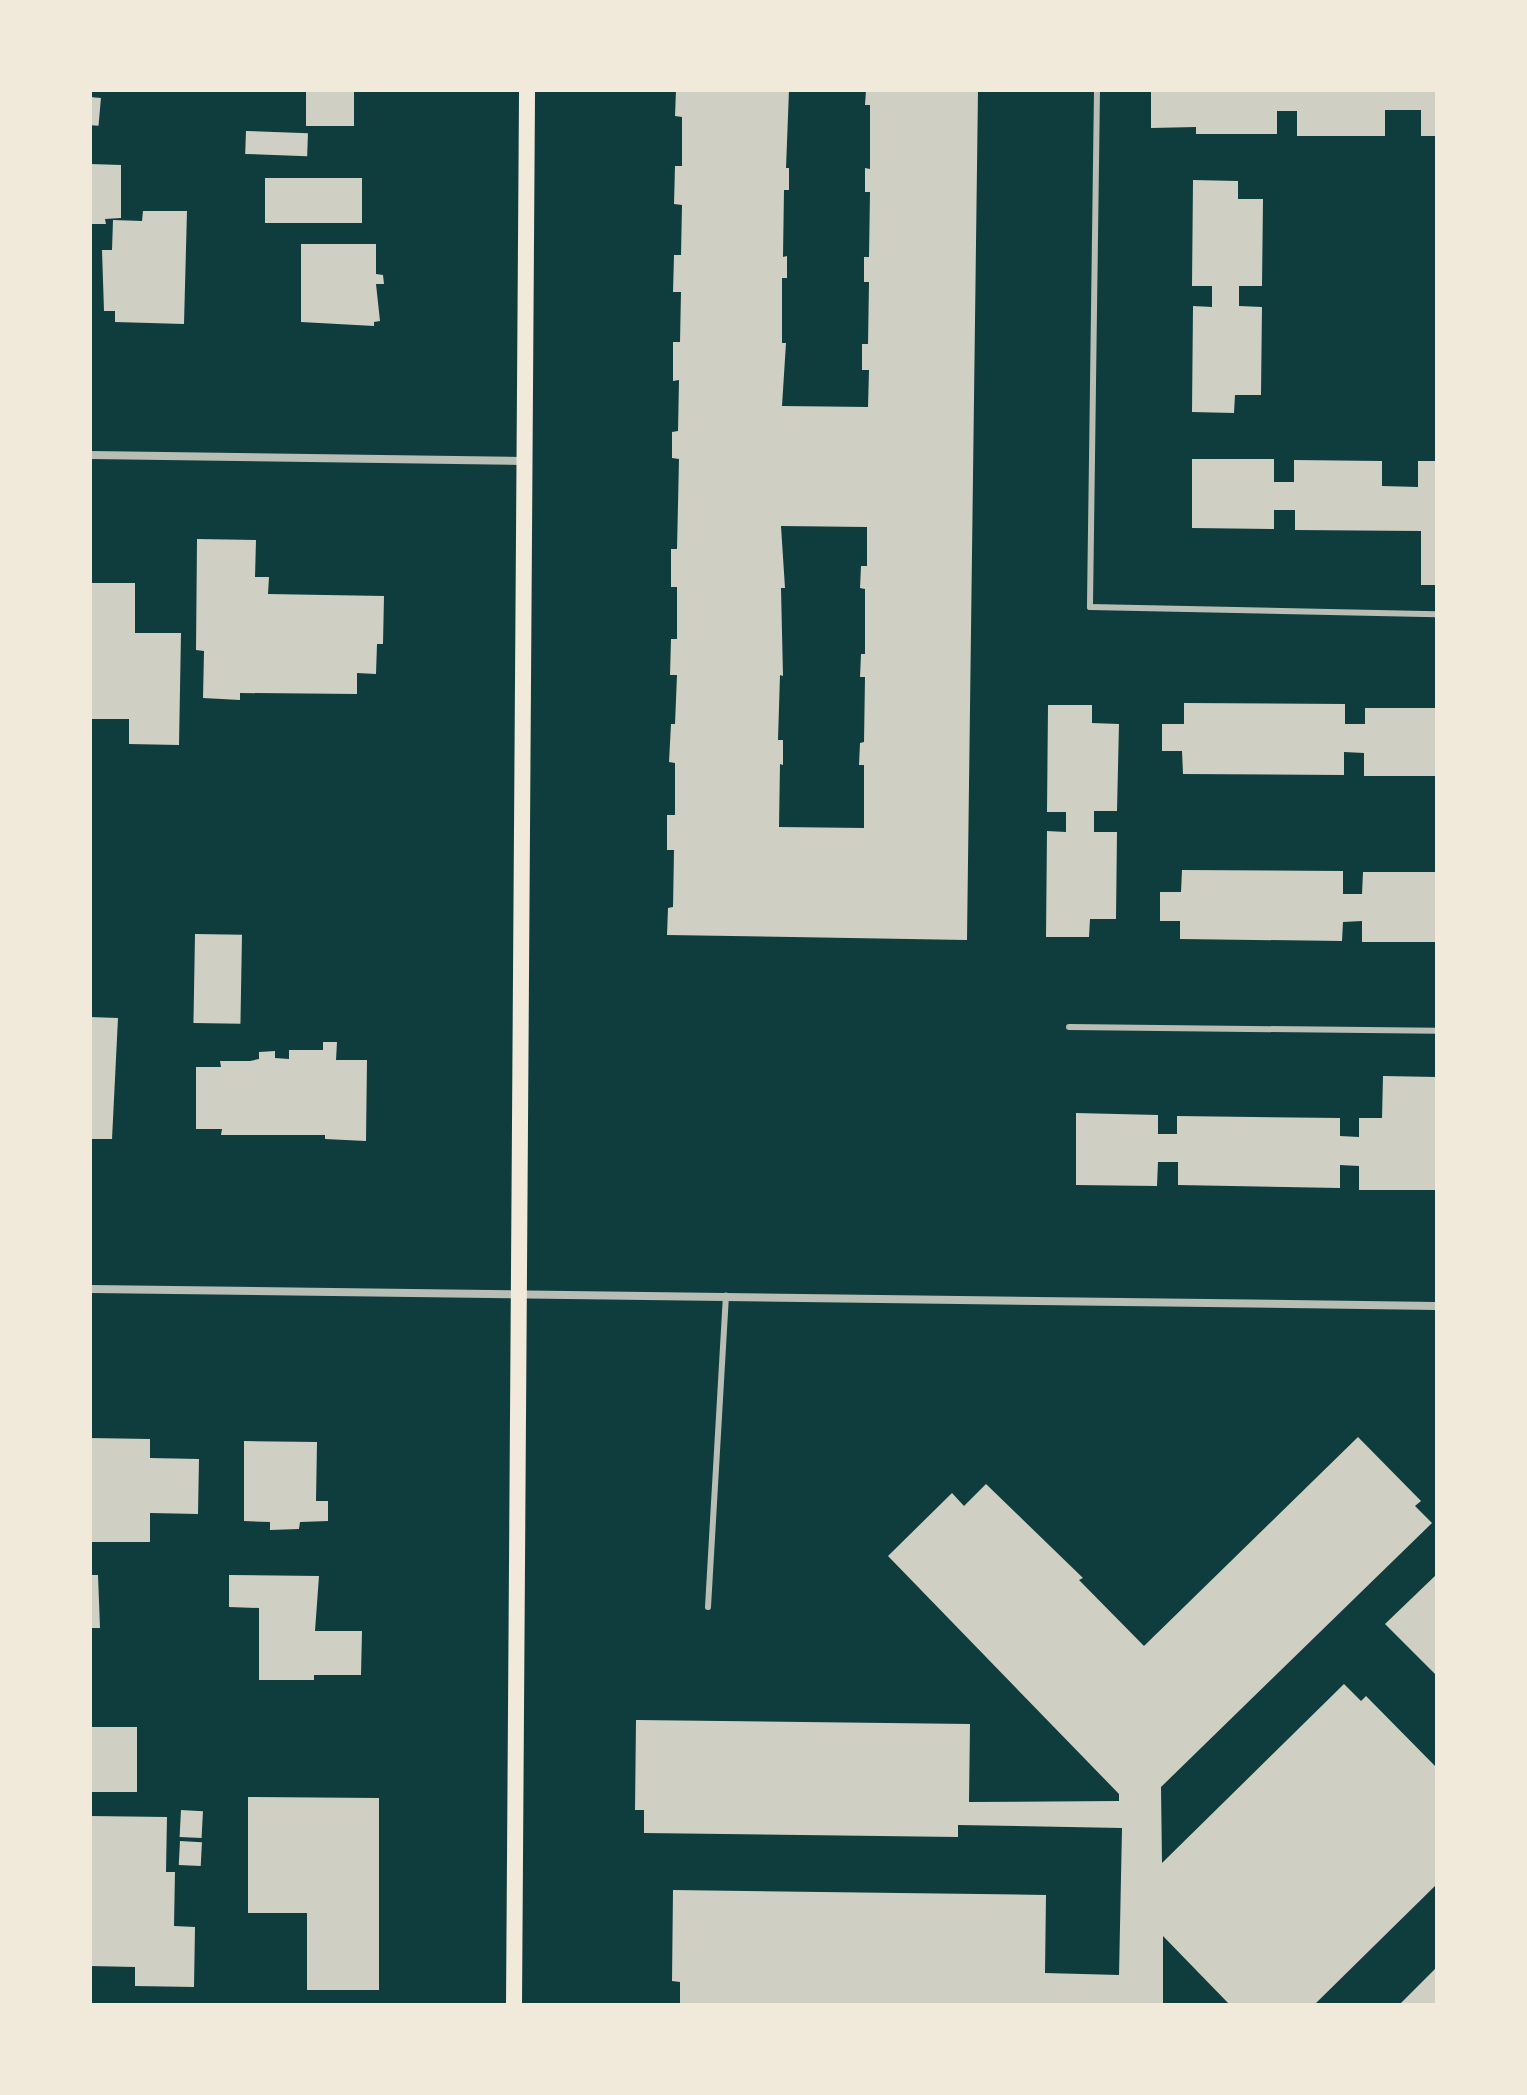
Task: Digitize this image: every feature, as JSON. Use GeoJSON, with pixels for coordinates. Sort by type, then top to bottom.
{"type":"FeatureCollection","features":[{"type":"Feature","properties":{"kind":"main road"},"geometry":{"type":"LineString","coordinates":[[514,2005],[527,90]]}},
{"type":"Feature","properties":{"kind":"street"},"geometry":{"type":"LineString","coordinates":[[90,455],[524,461]]}},
{"type":"Feature","properties":{"kind":"street"},"geometry":{"type":"LineString","coordinates":[[90,1289],[1437,1306]]}},
{"type":"Feature","properties":{"kind":"lane"},"geometry":{"type":"LineString","coordinates":[[1097,90],[1090,607],[1437,614]]}},
{"type":"Feature","properties":{"kind":"lane"},"geometry":{"type":"LineString","coordinates":[[1069,1027],[1437,1031]]}},
{"type":"Feature","properties":{"kind":"lane"},"geometry":{"type":"LineString","coordinates":[[708,1607],[726,1296]]}},
{"type":"Feature","properties":{"kind":"building"},"geometry":{"type":"Polygon","coordinates":[[[306,90],[354,90],[354,126],[306,126],[306,90]]]}},
{"type":"Feature","properties":{"kind":"building"},"geometry":{"type":"Polygon","coordinates":[[[676,90],[789,90],[786,168],[789,168],[789,190],[784,190],[783,257],[787,256],[787,278],[782,278],[782,343],[786,343],[782,406],[868,407],[869,370],[862,370],[862,344],[868,344],[869,282],[864,282],[864,257],[869,257],[870,192],[865,192],[865,168],[870,169],[870,105],[865,105],[866,90],[978,90],[967,940],[667,935],[668,908],[673,907],[674,850],[667,850],[667,815],[675,815],[675,763],[669,762],[671,724],[675,724],[677,675],[670,675],[671,639],[677,639],[677,587],[671,587],[671,549],[677,549],[679,459],[672,458],[672,432],[678,431],[679,380],[673,381],[673,342],[680,342],[681,292],[673,292],[674,255],[681,255],[682,205],[674,204],[675,166],[682,166],[682,117],[675,116],[676,90]],[[781,526],[785,588],[781,588],[783,676],[780,675],[778,740],[783,740],[783,765],[780,764],[779,827],[864,828],[864,765],[859,765],[860,743],[864,742],[865,677],[860,677],[861,654],[865,654],[865,589],[860,588],[861,566],[867,566],[867,527],[781,526]]]}},
{"type":"Feature","properties":{"kind":"building"},"geometry":{"type":"Polygon","coordinates":[[[1151,90],[1437,90],[1437,136],[1421,136],[1421,110],[1385,110],[1385,136],[1297,136],[1297,111],[1277,111],[1277,134],[1196,134],[1196,127],[1151,128],[1151,90]]]}},
{"type":"Feature","properties":{"kind":"building"},"geometry":{"type":"Polygon","coordinates":[[[90,97],[101,98],[99,126],[90,125],[90,97]]]}},
{"type":"Feature","properties":{"kind":"building"},"geometry":{"type":"Polygon","coordinates":[[[246,131],[308,133],[307,156],[245,154],[246,131]]]}},
{"type":"Feature","properties":{"kind":"building"},"geometry":{"type":"Polygon","coordinates":[[[90,164],[121,165],[121,218],[105,219],[106,224],[90,224],[90,164]]]}},
{"type":"Feature","properties":{"kind":"building"},"geometry":{"type":"Polygon","coordinates":[[[265,178],[362,178],[362,223],[265,223],[265,178]]]}},
{"type":"Feature","properties":{"kind":"building"},"geometry":{"type":"Polygon","coordinates":[[[1193,180],[1238,181],[1238,199],[1263,199],[1262,286],[1239,286],[1239,306],[1262,307],[1261,395],[1235,395],[1234,413],[1192,412],[1193,306],[1212,307],[1212,286],[1192,286],[1193,180]]]}},
{"type":"Feature","properties":{"kind":"building"},"geometry":{"type":"Polygon","coordinates":[[[143,211],[187,211],[184,324],[115,322],[115,311],[104,311],[102,250],[112,250],[113,220],[142,221],[143,211]]]}},
{"type":"Feature","properties":{"kind":"building"},"geometry":{"type":"Polygon","coordinates":[[[301,244],[376,244],[376,274],[383,275],[384,284],[376,284],[380,321],[374,322],[374,326],[301,322],[301,244]]]}},
{"type":"Feature","properties":{"kind":"building"},"geometry":{"type":"Polygon","coordinates":[[[1192,459],[1274,459],[1274,482],[1294,482],[1294,460],[1382,461],[1382,486],[1418,487],[1418,461],[1437,461],[1437,585],[1421,585],[1421,531],[1295,530],[1295,510],[1274,510],[1274,529],[1192,528],[1192,459]]]}},
{"type":"Feature","properties":{"kind":"building"},"geometry":{"type":"Polygon","coordinates":[[[197,539],[256,540],[255,577],[269,577],[268,594],[384,596],[383,644],[377,644],[376,674],[357,673],[357,694],[240,693],[240,700],[203,698],[204,651],[196,650],[197,539]]]}},
{"type":"Feature","properties":{"kind":"building"},"geometry":{"type":"Polygon","coordinates":[[[90,583],[135,583],[135,633],[181,633],[179,745],[129,744],[129,719],[90,719],[90,583]]]}},
{"type":"Feature","properties":{"kind":"building"},"geometry":{"type":"Polygon","coordinates":[[[1184,703],[1345,704],[1345,724],[1365,724],[1365,708],[1437,708],[1437,776],[1364,776],[1364,753],[1344,752],[1344,775],[1183,774],[1182,751],[1162,751],[1162,724],[1184,724],[1184,703]]]}},
{"type":"Feature","properties":{"kind":"building"},"geometry":{"type":"Polygon","coordinates":[[[1048,705],[1092,705],[1092,723],[1119,724],[1117,811],[1094,811],[1094,832],[1117,832],[1116,919],[1090,919],[1089,937],[1046,937],[1047,831],[1066,832],[1066,812],[1047,812],[1048,705]]]}},
{"type":"Feature","properties":{"kind":"building"},"geometry":{"type":"Polygon","coordinates":[[[1182,870],[1343,871],[1343,894],[1362,894],[1363,872],[1437,872],[1437,942],[1362,942],[1362,921],[1343,922],[1342,941],[1180,939],[1180,921],[1160,921],[1160,892],[1181,892],[1182,870]]]}},
{"type":"Feature","properties":{"kind":"building"},"geometry":{"type":"Polygon","coordinates":[[[195,934],[242,935],[240,1024],[193,1023],[195,934]]]}},
{"type":"Feature","properties":{"kind":"building"},"geometry":{"type":"Polygon","coordinates":[[[90,1017],[118,1018],[112,1139],[90,1139],[90,1017]]]}},
{"type":"Feature","properties":{"kind":"building"},"geometry":{"type":"Polygon","coordinates":[[[323,1042],[337,1042],[336,1060],[367,1060],[366,1141],[325,1139],[325,1135],[221,1135],[222,1129],[196,1129],[196,1067],[221,1067],[220,1061],[259,1059],[259,1052],[275,1051],[275,1058],[289,1059],[289,1050],[323,1050],[323,1042]]]}},
{"type":"Feature","properties":{"kind":"building"},"geometry":{"type":"Polygon","coordinates":[[[1383,1076],[1437,1077],[1437,1190],[1359,1190],[1359,1166],[1340,1165],[1340,1188],[1178,1185],[1178,1162],[1158,1162],[1157,1186],[1076,1185],[1076,1113],[1158,1115],[1158,1134],[1177,1134],[1177,1116],[1340,1118],[1340,1136],[1359,1137],[1359,1118],[1382,1118],[1383,1076]]]}},
{"type":"Feature","properties":{"kind":"building"},"geometry":{"type":"Polygon","coordinates":[[[1358,1437],[1421,1501],[1415,1506],[1432,1523],[1161,1787],[1162,1863],[1344,1684],[1361,1701],[1366,1696],[1437,1768],[1437,1884],[1314,2005],[1230,2005],[1163,1936],[1163,2005],[680,2003],[680,1982],[672,1981],[673,1890],[1046,1895],[1045,1973],[1119,1975],[1122,1828],[958,1825],[958,1837],[644,1833],[644,1810],[635,1810],[636,1720],[970,1724],[969,1802],[1119,1801],[1119,1794],[888,1556],[952,1493],[964,1506],[986,1484],[1083,1578],[1079,1580],[1144,1646],[1358,1437]]]}},
{"type":"Feature","properties":{"kind":"building"},"geometry":{"type":"Polygon","coordinates":[[[90,1438],[150,1439],[150,1458],[199,1459],[198,1514],[150,1513],[150,1542],[90,1542],[90,1438]]]}},
{"type":"Feature","properties":{"kind":"building"},"geometry":{"type":"Polygon","coordinates":[[[244,1441],[317,1442],[316,1501],[328,1501],[328,1521],[300,1522],[299,1529],[270,1530],[270,1522],[244,1521],[244,1441]]]}},
{"type":"Feature","properties":{"kind":"building"},"geometry":{"type":"Polygon","coordinates":[[[1437,1574],[1437,1676],[1385,1624],[1437,1574]]]}},
{"type":"Feature","properties":{"kind":"building"},"geometry":{"type":"Polygon","coordinates":[[[90,1575],[98,1575],[100,1628],[90,1628],[90,1575]]]}},
{"type":"Feature","properties":{"kind":"building"},"geometry":{"type":"Polygon","coordinates":[[[229,1575],[319,1576],[315,1631],[362,1631],[361,1675],[314,1675],[314,1680],[259,1680],[259,1608],[229,1607],[229,1575]]]}},
{"type":"Feature","properties":{"kind":"building"},"geometry":{"type":"Polygon","coordinates":[[[90,1727],[137,1727],[137,1792],[90,1792],[90,1727]]]}},
{"type":"Feature","properties":{"kind":"building"},"geometry":{"type":"Polygon","coordinates":[[[248,1797],[379,1798],[379,1990],[307,1990],[307,1913],[248,1913],[248,1797]]]}},
{"type":"Feature","properties":{"kind":"building"},"geometry":{"type":"Polygon","coordinates":[[[181,1810],[203,1811],[202,1838],[180,1837],[181,1810]]]}},
{"type":"Feature","properties":{"kind":"building"},"geometry":{"type":"Polygon","coordinates":[[[90,1816],[167,1817],[166,1872],[175,1872],[174,1926],[195,1927],[194,1987],[135,1986],[135,1967],[90,1966],[90,1816]]]}},
{"type":"Feature","properties":{"kind":"building"},"geometry":{"type":"Polygon","coordinates":[[[180,1841],[202,1842],[201,1866],[179,1865],[180,1841]]]}},
{"type":"Feature","properties":{"kind":"building"},"geometry":{"type":"Polygon","coordinates":[[[1437,1967],[1437,2005],[1399,2005],[1437,1967]]]}}]}
